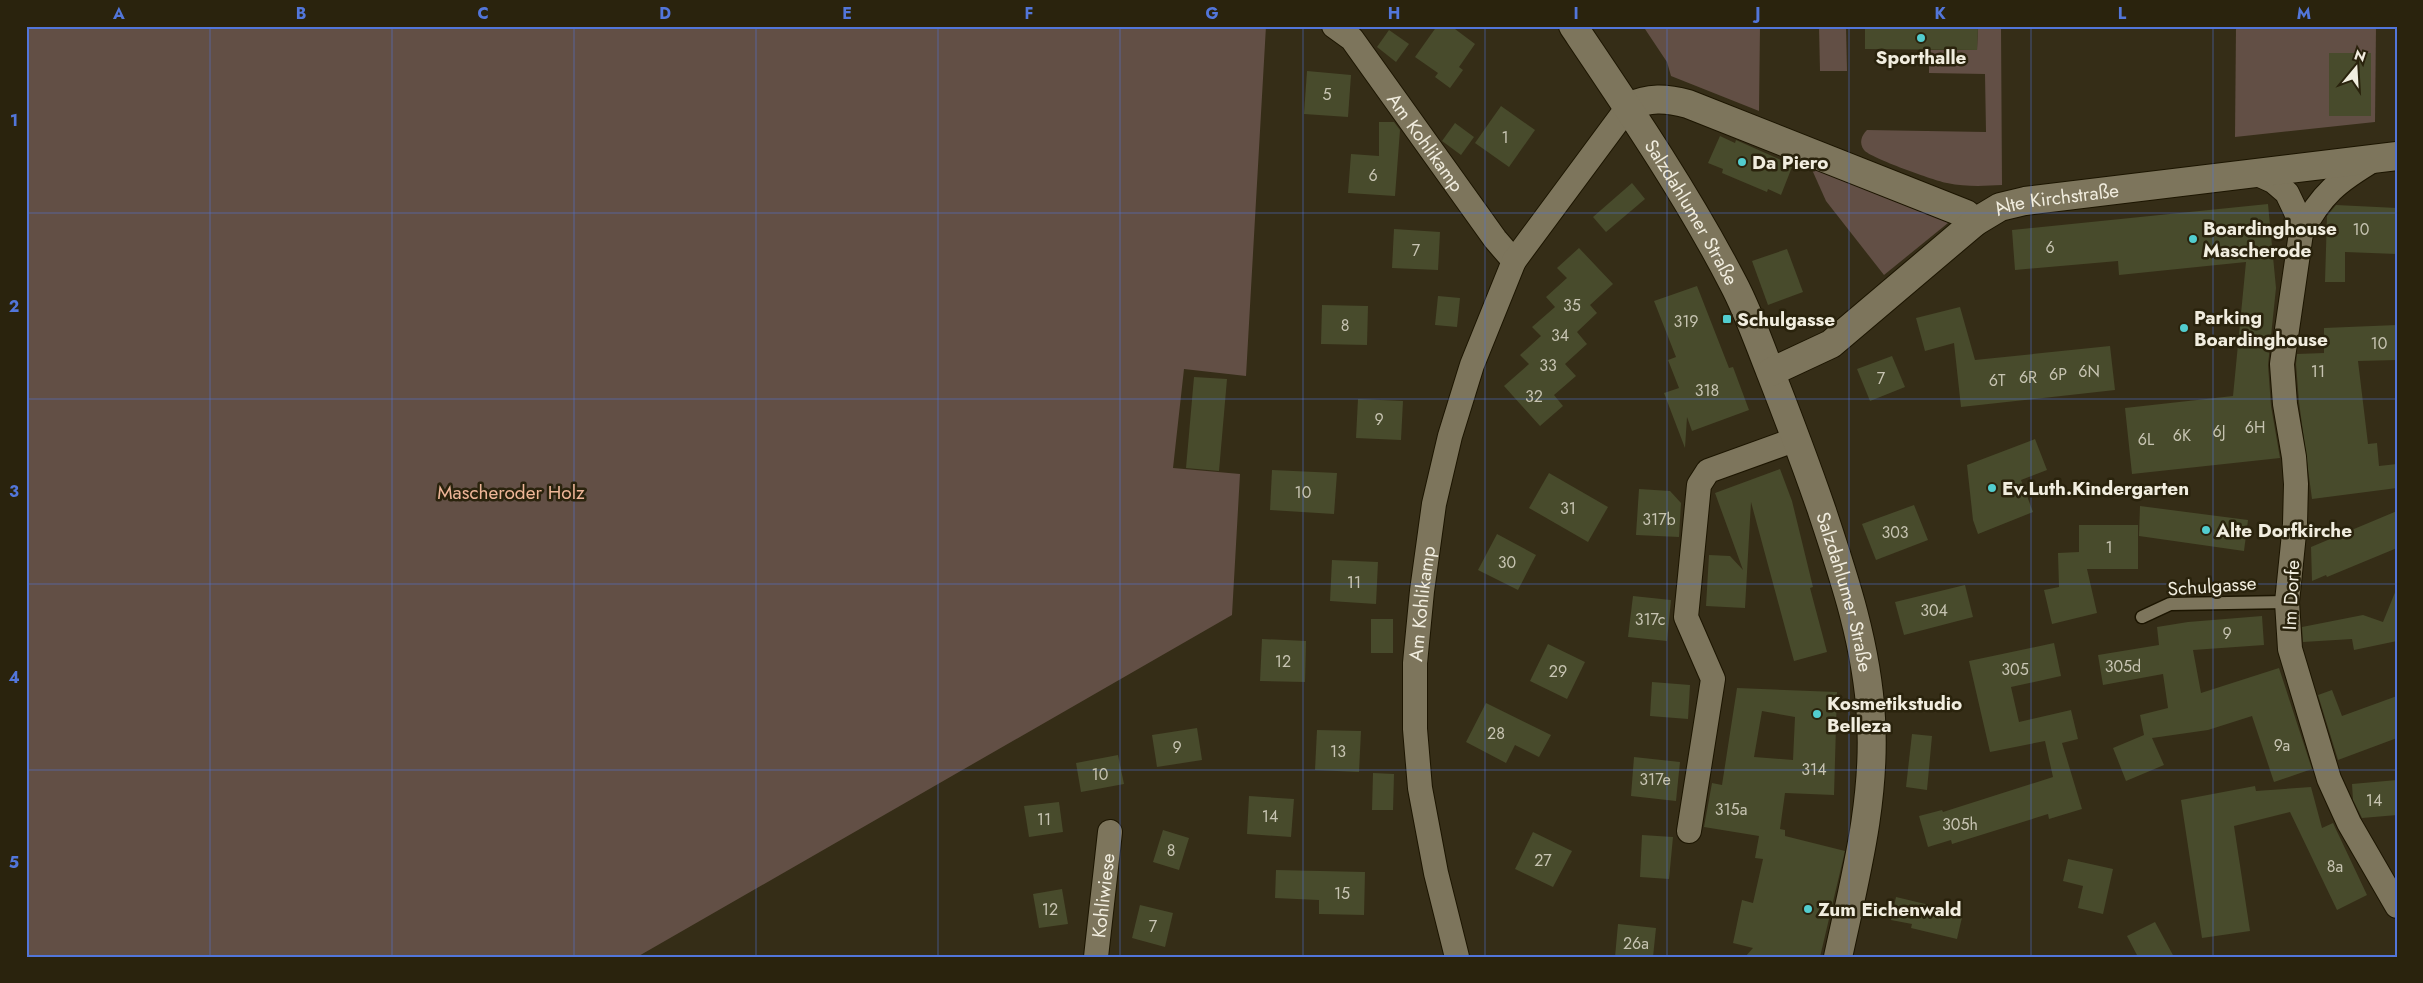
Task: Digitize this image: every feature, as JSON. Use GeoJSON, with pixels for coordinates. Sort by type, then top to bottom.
{"type":"FeatureCollection","features":[{"type":"Feature","properties":{"kind":"main road","name":"Salzdahlumer Straße"},"geometry":{"type":"LineString","coordinates":[[1573,26],[1628,107],[1733,282],[1746,309],[1797,439],[1858,624],[1868,677],[1871,720],[1871,779],[1863,844],[1838,957]]}},
{"type":"Feature","properties":{"kind":"main road"},"geometry":{"type":"LineString","coordinates":[[1628,107],[1640,101],[1662,98],[1688,104],[1966,214],[1975,222]]}},
{"type":"Feature","properties":{"kind":"main road","name":"Alte Kirchstraße"},"geometry":{"type":"LineString","coordinates":[[1770,372],[1831,344],[1975,222],[2000,207],[2024,201],[2386,157]]}},
{"type":"Feature","properties":{"kind":"street","name":"Am Kohlikamp"},"geometry":{"type":"LineString","coordinates":[[1334,26],[1352,39],[1495,239],[1514,261]]}},
{"type":"Feature","properties":{"kind":"street","name":"Am Kohlikamp"},"geometry":{"type":"LineString","coordinates":[[1457,957],[1436,873],[1420,788],[1415,728],[1415,663],[1422,591],[1434,504],[1450,436],[1472,366],[1514,261],[1628,107]]}},
{"type":"Feature","properties":{"kind":"street","name":"Im Dorfe"},"geometry":{"type":"LineString","coordinates":[[2300,234],[2314,208],[2327,193],[2352,173],[2386,157]]}},
{"type":"Feature","properties":{"kind":"street","name":"Im Dorfe"},"geometry":{"type":"LineString","coordinates":[[2253,172],[2273,181],[2287,193],[2296,212],[2300,234],[2282,364],[2284,404],[2294,457],[2296,484],[2295,524],[2287,602],[2290,649],[2329,779],[2349,823],[2397,906]]}},
{"type":"Feature","properties":{"kind":"street"},"geometry":{"type":"LineString","coordinates":[[1689,831],[1713,679],[1686,617],[1699,485],[1708,470],[1797,439]]}},
{"type":"Feature","properties":{"kind":"street","name":"Kohliwiese"},"geometry":{"type":"LineString","coordinates":[[1096,957],[1110,832]]}},
{"type":"Feature","properties":{"kind":"lane","name":"Schulgasse"},"geometry":{"type":"LineString","coordinates":[[2142,617],[2170,604],[2287,602]]}},
{"type":"Feature","properties":{"kind":"green space","name":"Mascheroder Holz"},"geometry":{"type":"Polygon","coordinates":[[[26,26],[1266,26],[1246,376],[1184,369],[1173,468],[1240,474],[1232,615],[637,957],[26,957],[26,26]]]}},
{"type":"Feature","properties":{"kind":"green space"},"geometry":{"type":"Polygon","coordinates":[[[1643,26],[1760,26],[1759,111],[1671,76],[1667,62],[1643,26]]]}},
{"type":"Feature","properties":{"kind":"green space"},"geometry":{"type":"Polygon","coordinates":[[[1819,26],[1846,26],[1847,71],[1820,71],[1819,26]]]}},
{"type":"Feature","properties":{"kind":"green space"},"geometry":{"type":"Polygon","coordinates":[[[1978,26],[2001,26],[2002,185],[1968,186],[1947,183],[1917,174],[1869,154],[1864,150],[1861,140],[1867,130],[1986,132],[1985,74],[1929,73],[1929,50],[1977,50],[1978,26]]]}},
{"type":"Feature","properties":{"kind":"green space"},"geometry":{"type":"Polygon","coordinates":[[[2236,26],[2376,26],[2375,122],[2235,137],[2236,26]]]}},
{"type":"Feature","properties":{"kind":"green space"},"geometry":{"type":"Polygon","coordinates":[[[1809,163],[1948,217],[1948,223],[1884,275],[1826,201],[1809,163]]]}},
{"type":"Feature","properties":{"kind":"building"},"geometry":{"type":"Polygon","coordinates":[[[1437,26],[1451,26],[1475,44],[1459,67],[1463,70],[1450,88],[1435,77],[1438,73],[1415,57],[1437,26]]]}},
{"type":"Feature","properties":{"kind":"building","name":"Sporthalle"},"geometry":{"type":"Polygon","coordinates":[[[1865,26],[1978,26],[1977,50],[1865,49],[1865,26]]]}},
{"type":"Feature","properties":{"kind":"building"},"geometry":{"type":"Polygon","coordinates":[[[1389,30],[1409,44],[1396,62],[1377,47],[1389,30]]]}},
{"type":"Feature","properties":{"kind":"building"},"geometry":{"type":"Polygon","coordinates":[[[2329,53],[2371,53],[2371,116],[2329,116],[2329,53]]]}},
{"type":"Feature","properties":{"kind":"building"},"geometry":{"type":"Polygon","coordinates":[[[1307,71],[1351,75],[1348,117],[1304,114],[1307,71]]]}},
{"type":"Feature","properties":{"kind":"building"},"geometry":{"type":"Polygon","coordinates":[[[1501,106],[1535,130],[1509,167],[1475,143],[1501,106]]]}},
{"type":"Feature","properties":{"kind":"building"},"geometry":{"type":"Polygon","coordinates":[[[1379,122],[1394,122],[1400,130],[1395,196],[1348,193],[1351,154],[1379,156],[1379,122]]]}},
{"type":"Feature","properties":{"kind":"building"},"geometry":{"type":"Polygon","coordinates":[[[1455,123],[1474,137],[1461,155],[1442,141],[1455,123]]]}},
{"type":"Feature","properties":{"kind":"building"},"geometry":{"type":"Polygon","coordinates":[[[1720,136],[1735,143],[1736,140],[1781,160],[1780,162],[1792,167],[1781,195],[1768,189],[1767,192],[1722,173],[1723,169],[1708,163],[1720,136]]]}},
{"type":"Feature","properties":{"kind":"building"},"geometry":{"type":"Polygon","coordinates":[[[1632,183],[1645,199],[1606,232],[1593,217],[1632,183]]]}},
{"type":"Feature","properties":{"kind":"building"},"geometry":{"type":"Polygon","coordinates":[[[2268,204],[2276,288],[2268,365],[2271,406],[2280,458],[2132,474],[2125,408],[2233,396],[2246,262],[2119,275],[2118,261],[2015,270],[2012,230],[2268,204]]]}},
{"type":"Feature","properties":{"kind":"building"},"geometry":{"type":"Polygon","coordinates":[[[2336,205],[2397,208],[2397,254],[2345,252],[2345,282],[2325,282],[2327,216],[2336,205]]]}},
{"type":"Feature","properties":{"kind":"building"},"geometry":{"type":"Polygon","coordinates":[[[1394,229],[1440,232],[1438,270],[1392,268],[1394,229]]]}},
{"type":"Feature","properties":{"kind":"building"},"geometry":{"type":"Polygon","coordinates":[[[1579,248],[1613,284],[1590,305],[1597,313],[1577,332],[1587,344],[1565,364],[1576,376],[1554,395],[1563,406],[1540,426],[1504,386],[1529,364],[1520,355],[1541,336],[1532,327],[1555,307],[1546,297],[1567,278],[1557,268],[1579,248]]]}},
{"type":"Feature","properties":{"kind":"building"},"geometry":{"type":"Polygon","coordinates":[[[1787,249],[1803,292],[1768,305],[1752,261],[1787,249]]]}},
{"type":"Feature","properties":{"kind":"building"},"geometry":{"type":"Polygon","coordinates":[[[1697,286],[1729,368],[1733,367],[1749,410],[1692,431],[1687,417],[1685,448],[1664,393],[1679,388],[1668,360],[1676,357],[1654,301],[1697,286]]]}},
{"type":"Feature","properties":{"kind":"building"},"geometry":{"type":"Polygon","coordinates":[[[1438,296],[1460,298],[1457,327],[1435,325],[1438,296]]]}},
{"type":"Feature","properties":{"kind":"building"},"geometry":{"type":"Polygon","coordinates":[[[1322,305],[1368,306],[1367,345],[1321,344],[1322,305]]]}},
{"type":"Feature","properties":{"kind":"building"},"geometry":{"type":"Polygon","coordinates":[[[1960,307],[1975,360],[2110,346],[2115,390],[1961,407],[1954,343],[1925,351],[1916,318],[1960,307]]]}},
{"type":"Feature","properties":{"kind":"building"},"geometry":{"type":"Polygon","coordinates":[[[2397,325],[2397,360],[2358,361],[2368,444],[2377,443],[2379,466],[2397,464],[2397,488],[2312,499],[2299,402],[2297,354],[2324,353],[2324,328],[2397,325]]]}},
{"type":"Feature","properties":{"kind":"building"},"geometry":{"type":"Polygon","coordinates":[[[1892,356],[1905,387],[1870,401],[1857,369],[1892,356]]]}},
{"type":"Feature","properties":{"kind":"building"},"geometry":{"type":"Polygon","coordinates":[[[1194,377],[1227,379],[1219,471],[1186,468],[1194,377]]]}},
{"type":"Feature","properties":{"kind":"building"},"geometry":{"type":"Polygon","coordinates":[[[1358,399],[1403,401],[1401,440],[1356,438],[1358,399]]]}},
{"type":"Feature","properties":{"kind":"building"},"geometry":{"type":"Polygon","coordinates":[[[2035,439],[2047,470],[2021,480],[2033,512],[1978,534],[1973,520],[1967,465],[2035,439]]]}},
{"type":"Feature","properties":{"kind":"building"},"geometry":{"type":"Polygon","coordinates":[[[1780,469],[1792,501],[1813,587],[1810,588],[1827,652],[1794,661],[1751,502],[1745,608],[1706,606],[1709,555],[1730,556],[1743,570],[1715,493],[1780,469]]]}},
{"type":"Feature","properties":{"kind":"building"},"geometry":{"type":"Polygon","coordinates":[[[1272,470],[1337,473],[1334,514],[1270,510],[1272,470]]]}},
{"type":"Feature","properties":{"kind":"building"},"geometry":{"type":"Polygon","coordinates":[[[1549,473],[1608,507],[1588,542],[1529,508],[1549,473]]]}},
{"type":"Feature","properties":{"kind":"building"},"geometry":{"type":"Polygon","coordinates":[[[1639,489],[1670,491],[1681,503],[1679,537],[1636,535],[1639,489]]]}},
{"type":"Feature","properties":{"kind":"building"},"geometry":{"type":"Polygon","coordinates":[[[1914,505],[1928,540],[1876,560],[1862,524],[1914,505]]]}},
{"type":"Feature","properties":{"kind":"building","name":"Alte Dorfkirche"},"geometry":{"type":"Polygon","coordinates":[[[2140,506],[2248,520],[2244,551],[2139,536],[2140,506]]]}},
{"type":"Feature","properties":{"kind":"building"},"geometry":{"type":"Polygon","coordinates":[[[2397,511],[2397,548],[2327,577],[2326,575],[2312,581],[2311,547],[2397,511]]]}},
{"type":"Feature","properties":{"kind":"building"},"geometry":{"type":"Polygon","coordinates":[[[2079,525],[2138,525],[2138,569],[2087,569],[2097,613],[2052,624],[2044,590],[2059,587],[2058,553],[2079,552],[2079,525]]]}},
{"type":"Feature","properties":{"kind":"building"},"geometry":{"type":"Polygon","coordinates":[[[1497,534],[1536,555],[1518,590],[1478,570],[1497,534]]]}},
{"type":"Feature","properties":{"kind":"building"},"geometry":{"type":"Polygon","coordinates":[[[1332,560],[1378,562],[1376,604],[1330,601],[1332,560]]]}},
{"type":"Feature","properties":{"kind":"building"},"geometry":{"type":"Polygon","coordinates":[[[1965,585],[1973,617],[1904,635],[1895,602],[1965,585]]]}},
{"type":"Feature","properties":{"kind":"building"},"geometry":{"type":"Polygon","coordinates":[[[2396,590],[2397,641],[2354,650],[2352,639],[2303,642],[2302,627],[2363,615],[2383,622],[2396,590]]]}},
{"type":"Feature","properties":{"kind":"building"},"geometry":{"type":"Polygon","coordinates":[[[1633,596],[1671,600],[1667,641],[1628,637],[1633,596]]]}},
{"type":"Feature","properties":{"kind":"building"},"geometry":{"type":"Polygon","coordinates":[[[2262,616],[2264,645],[2193,650],[2201,693],[2279,668],[2312,769],[2274,782],[2252,716],[2208,730],[2152,738],[2164,765],[2126,781],[2113,748],[2144,735],[2140,715],[2168,708],[2163,674],[2103,685],[2098,655],[2159,645],[2157,627],[2188,622],[2262,616]]]}},
{"type":"Feature","properties":{"kind":"building"},"geometry":{"type":"Polygon","coordinates":[[[1371,619],[1393,619],[1393,653],[1371,653],[1371,619]]]}},
{"type":"Feature","properties":{"kind":"building"},"geometry":{"type":"Polygon","coordinates":[[[1262,639],[1306,641],[1305,682],[1260,681],[1262,639]]]}},
{"type":"Feature","properties":{"kind":"building"},"geometry":{"type":"Polygon","coordinates":[[[2054,643],[2061,676],[2011,687],[2019,722],[2071,710],[2078,739],[2062,743],[2082,809],[2049,819],[2048,814],[1952,844],[1951,840],[1928,847],[1919,816],[1942,810],[1943,812],[2053,777],[2045,741],[1990,752],[1969,661],[2054,643]]]}},
{"type":"Feature","properties":{"kind":"building"},"geometry":{"type":"Polygon","coordinates":[[[1548,644],[1585,662],[1567,699],[1530,681],[1548,644]]]}},
{"type":"Feature","properties":{"kind":"building"},"geometry":{"type":"Polygon","coordinates":[[[1652,682],[1690,685],[1688,719],[1650,716],[1652,682]]]}},
{"type":"Feature","properties":{"kind":"building"},"geometry":{"type":"Polygon","coordinates":[[[1737,688],[1837,692],[1834,795],[1785,793],[1780,829],[1785,830],[1785,836],[1845,851],[1820,957],[1745,957],[1753,948],[1733,943],[1742,900],[1753,903],[1763,859],[1755,858],[1759,836],[1704,827],[1712,783],[1722,785],[1737,688]],[[1762,711],[1754,757],[1793,760],[1795,717],[1762,711]]]}},
{"type":"Feature","properties":{"kind":"building"},"geometry":{"type":"Polygon","coordinates":[[[2332,690],[2342,716],[2397,696],[2397,738],[2338,760],[2318,695],[2332,690]]]}},
{"type":"Feature","properties":{"kind":"building"},"geometry":{"type":"Polygon","coordinates":[[[1486,703],[1551,735],[1539,757],[1515,745],[1506,763],[1466,742],[1486,703]]]}},
{"type":"Feature","properties":{"kind":"building"},"geometry":{"type":"Polygon","coordinates":[[[1197,728],[1202,760],[1157,767],[1152,735],[1197,728]]]}},
{"type":"Feature","properties":{"kind":"building"},"geometry":{"type":"Polygon","coordinates":[[[1317,730],[1361,731],[1359,772],[1315,770],[1317,730]]]}},
{"type":"Feature","properties":{"kind":"building"},"geometry":{"type":"Polygon","coordinates":[[[1912,734],[1932,736],[1927,790],[1906,787],[1912,734]]]}},
{"type":"Feature","properties":{"kind":"building"},"geometry":{"type":"Polygon","coordinates":[[[1118,755],[1124,784],[1081,792],[1076,763],[1118,755]]]}},
{"type":"Feature","properties":{"kind":"building"},"geometry":{"type":"Polygon","coordinates":[[[1634,757],[1680,762],[1676,801],[1631,796],[1634,757]]]}},
{"type":"Feature","properties":{"kind":"building"},"geometry":{"type":"Polygon","coordinates":[[[1373,773],[1394,774],[1393,810],[1372,810],[1373,773]]]}},
{"type":"Feature","properties":{"kind":"building"},"geometry":{"type":"Polygon","coordinates":[[[2397,780],[2397,815],[2362,818],[2353,800],[2352,784],[2397,780]]]}},
{"type":"Feature","properties":{"kind":"building"},"geometry":{"type":"Polygon","coordinates":[[[2255,786],[2256,791],[2311,787],[2322,828],[2333,823],[2367,895],[2337,910],[2290,812],[2234,826],[2250,931],[2202,938],[2181,800],[2255,786]]]}},
{"type":"Feature","properties":{"kind":"building"},"geometry":{"type":"Polygon","coordinates":[[[1249,796],[1294,799],[1291,837],[1247,834],[1249,796]]]}},
{"type":"Feature","properties":{"kind":"building"},"geometry":{"type":"Polygon","coordinates":[[[1059,802],[1063,832],[1029,837],[1024,806],[1059,802]]]}},
{"type":"Feature","properties":{"kind":"building"},"geometry":{"type":"Polygon","coordinates":[[[1163,830],[1189,838],[1179,870],[1153,862],[1163,830]]]}},
{"type":"Feature","properties":{"kind":"building"},"geometry":{"type":"Polygon","coordinates":[[[1533,832],[1572,851],[1553,887],[1515,869],[1533,832]]]}},
{"type":"Feature","properties":{"kind":"building"},"geometry":{"type":"Polygon","coordinates":[[[1642,835],[1673,837],[1669,879],[1640,877],[1642,835]]]}},
{"type":"Feature","properties":{"kind":"building"},"geometry":{"type":"Polygon","coordinates":[[[2068,859],[2113,869],[2103,914],[2078,908],[2083,886],[2063,881],[2068,859]]]}},
{"type":"Feature","properties":{"kind":"building"},"geometry":{"type":"Polygon","coordinates":[[[1276,870],[1365,872],[1364,915],[1319,914],[1319,900],[1275,898],[1276,870]]]}},
{"type":"Feature","properties":{"kind":"building"},"geometry":{"type":"Polygon","coordinates":[[[1062,889],[1068,924],[1039,928],[1033,894],[1062,889]]]}},
{"type":"Feature","properties":{"kind":"building"},"geometry":{"type":"Polygon","coordinates":[[[1896,897],[1963,913],[1957,939],[1911,928],[1912,924],[1891,920],[1896,897]]]}},
{"type":"Feature","properties":{"kind":"building"},"geometry":{"type":"Polygon","coordinates":[[[1140,905],[1173,913],[1165,947],[1132,938],[1140,905]]]}},
{"type":"Feature","properties":{"kind":"building"},"geometry":{"type":"Polygon","coordinates":[[[2155,922],[2174,957],[2138,957],[2127,936],[2155,922]]]}},
{"type":"Feature","properties":{"kind":"building"},"geometry":{"type":"Polygon","coordinates":[[[1618,924],[1656,928],[1653,957],[1615,957],[1618,924]]]}},
{"type":"Feature","properties":{"kind":"place","name":"Sporthalle"},"geometry":{"type":"Point","coordinates":[1921,38]}},
{"type":"Feature","properties":{"kind":"place","name":"Da Piero"},"geometry":{"type":"Point","coordinates":[1742,162]}},
{"type":"Feature","properties":{"kind":"place","name":"Boardinghouse Mascherode"},"geometry":{"type":"Point","coordinates":[2193,239]}},
{"type":"Feature","properties":{"kind":"place","name":"Schulgasse"},"geometry":{"type":"Point","coordinates":[1727,319]}},
{"type":"Feature","properties":{"kind":"place","name":"Parking Boardinghouse"},"geometry":{"type":"Point","coordinates":[2184,328]}},
{"type":"Feature","properties":{"kind":"place","name":"Ev.Luth.Kindergarten"},"geometry":{"type":"Point","coordinates":[1992,488]}},
{"type":"Feature","properties":{"kind":"place","name":"Alte Dorfkirche"},"geometry":{"type":"Point","coordinates":[2206,530]}},
{"type":"Feature","properties":{"kind":"place","name":"Kosmetikstudio Belleza"},"geometry":{"type":"Point","coordinates":[1817,714]}},
{"type":"Feature","properties":{"kind":"place","name":"Zum Eichenwald"},"geometry":{"type":"Point","coordinates":[1808,909]}}]}
